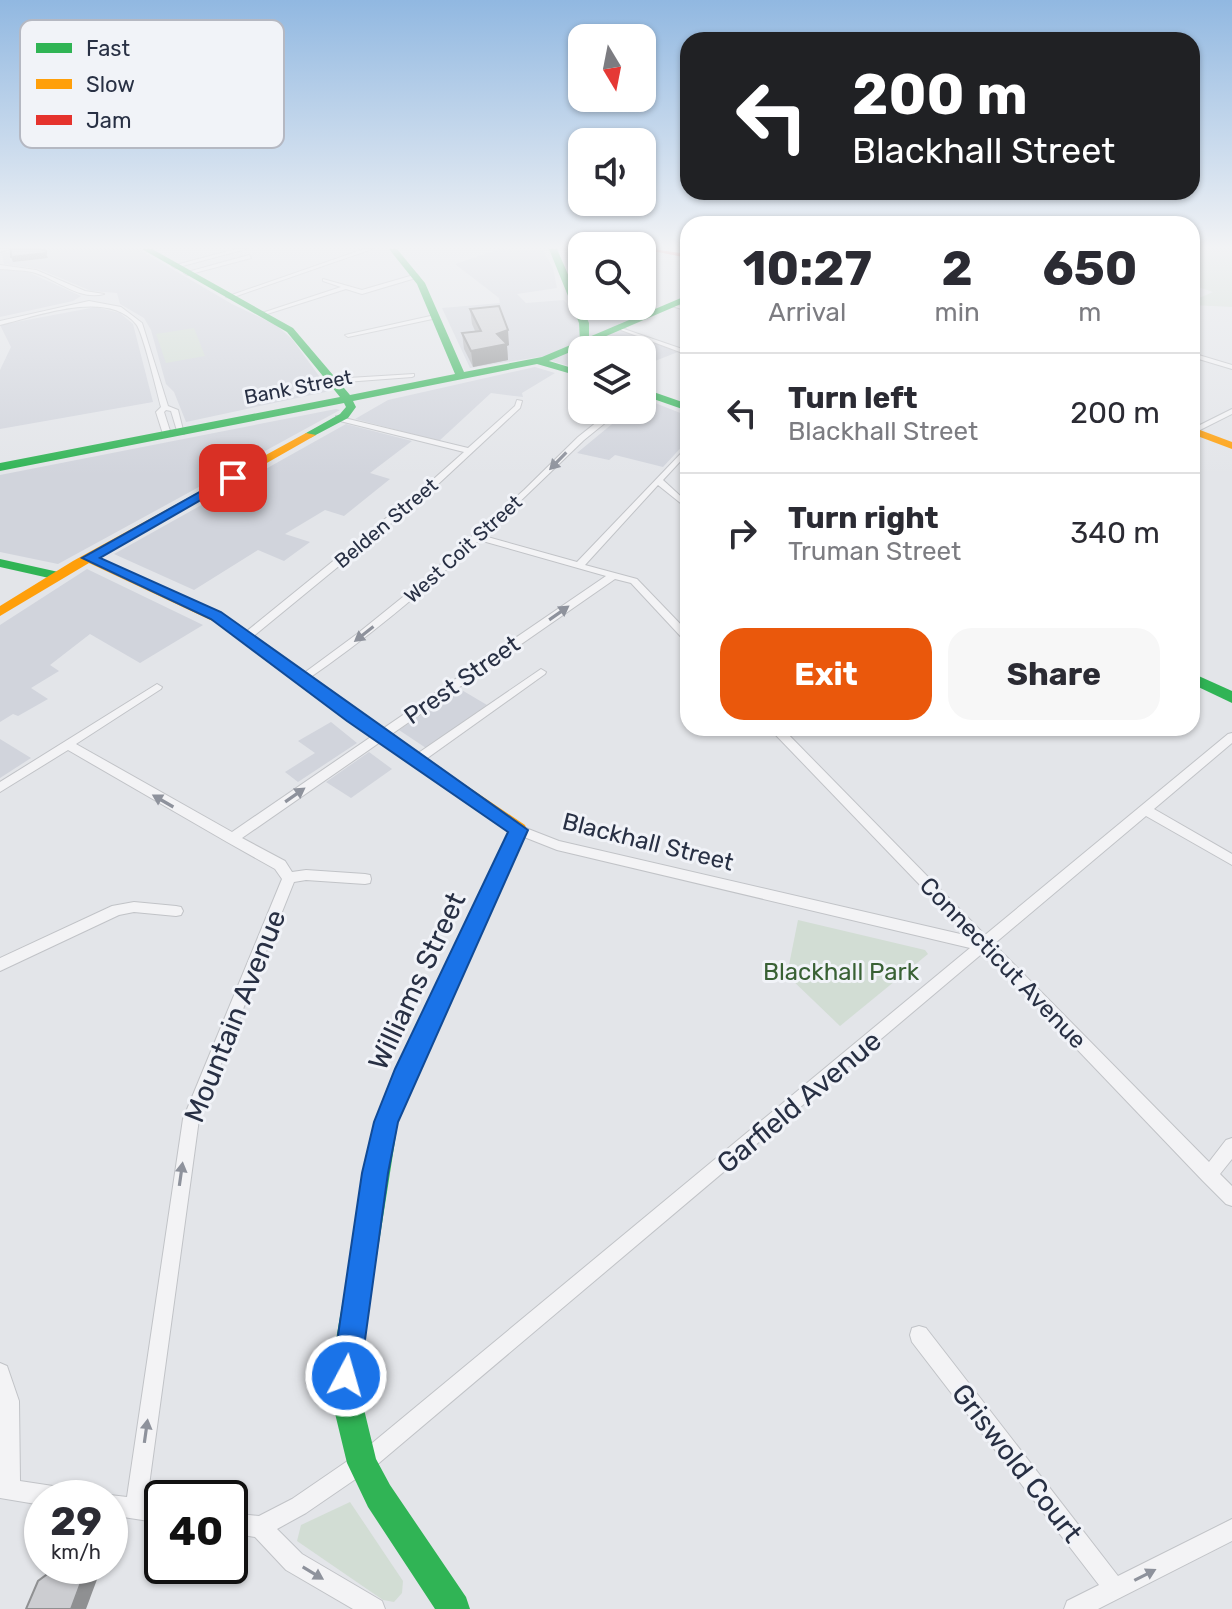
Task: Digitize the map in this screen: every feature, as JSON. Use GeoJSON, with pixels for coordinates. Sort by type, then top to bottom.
{"type":"FeatureCollection","features":[{"type":"Feature","properties":{"kind":"street"},"geometry":{"type":"LineString","coordinates":[[140,324],[165,407]]}},
{"type":"Feature","properties":{"kind":"street"},"geometry":{"type":"LineString","coordinates":[[0,612],[350,409],[347,399],[296,336],[278,324]]}},
{"type":"Feature","properties":{"kind":"street"},"geometry":{"type":"LineString","coordinates":[[348,335],[401,324]]}},
{"type":"Feature","properties":{"kind":"street"},"geometry":{"type":"LineString","coordinates":[[438,324],[461,377]]}},
{"type":"Feature","properties":{"kind":"street","name":"Bank Street"},"geometry":{"type":"LineString","coordinates":[[606,336],[635,324]]}},
{"type":"Feature","properties":{"kind":"street"},"geometry":{"type":"LineString","coordinates":[[623,329],[680,350]]}},
{"type":"Feature","properties":{"kind":"street","name":"Bank Street"},"geometry":{"type":"LineString","coordinates":[[0,467],[461,377],[539,361],[568,351]]}},
{"type":"Feature","properties":{"kind":"street"},"geometry":{"type":"LineString","coordinates":[[1200,357],[1232,367]]}},
{"type":"Feature","properties":{"kind":"street"},"geometry":{"type":"LineString","coordinates":[[539,361],[568,370]]}},
{"type":"Feature","properties":{"kind":"street"},"geometry":{"type":"LineString","coordinates":[[332,381],[412,375]]}},
{"type":"Feature","properties":{"kind":"street"},"geometry":{"type":"LineString","coordinates":[[656,397],[680,405]]}},
{"type":"Feature","properties":{"kind":"street","name":"Belden Street"},"geometry":{"type":"LineString","coordinates":[[246,637],[469,451],[518,407],[519,401]]}},
{"type":"Feature","properties":{"kind":"street"},"geometry":{"type":"LineString","coordinates":[[165,407],[160,412],[174,433]]}},
{"type":"Feature","properties":{"kind":"street"},"geometry":{"type":"LineString","coordinates":[[165,407],[174,410],[174,433]]}},
{"type":"Feature","properties":{"kind":"street"},"geometry":{"type":"LineString","coordinates":[[1200,427],[1232,411]]}},
{"type":"Feature","properties":{"kind":"street"},"geometry":{"type":"LineString","coordinates":[[339,418],[469,451]]}},
{"type":"Feature","properties":{"kind":"street","name":"West Coit Street"},"geometry":{"type":"LineString","coordinates":[[301,679],[359,639],[477,537],[598,424]]}},
{"type":"Feature","properties":{"kind":"street"},"geometry":{"type":"LineString","coordinates":[[1200,434],[1232,446]]}},
{"type":"Feature","properties":{"kind":"street"},"geometry":{"type":"LineString","coordinates":[[580,565],[680,457]]}},
{"type":"Feature","properties":{"kind":"street"},"geometry":{"type":"LineString","coordinates":[[659,481],[680,500]]}},
{"type":"Feature","properties":{"kind":"street"},"geometry":{"type":"LineString","coordinates":[[477,537],[634,581],[680,630]]}},
{"type":"Feature","properties":{"kind":"street","name":"Blackhall Street"},"geometry":{"type":"LineString","coordinates":[[89,558],[204,609],[415,761],[518,830],[557,845],[985,946]]}},
{"type":"Feature","properties":{"kind":"street"},"geometry":{"type":"LineString","coordinates":[[0,563],[58,576]]}},
{"type":"Feature","properties":{"kind":"street","name":"Prest Street"},"geometry":{"type":"LineString","coordinates":[[231,839],[614,575]]}},
{"type":"Feature","properties":{"kind":"street"},"geometry":{"type":"LineString","coordinates":[[415,761],[541,672]]}},
{"type":"Feature","properties":{"kind":"street"},"geometry":{"type":"LineString","coordinates":[[1200,682],[1232,698]]}},
{"type":"Feature","properties":{"kind":"street"},"geometry":{"type":"LineString","coordinates":[[0,788],[157,687]]}},
{"type":"Feature","properties":{"kind":"street","name":"Connecticut Avenue"},"geometry":{"type":"LineString","coordinates":[[783,736],[1232,1198]]}},
{"type":"Feature","properties":{"kind":"street","name":"Garfield Avenue"},"geometry":{"type":"LineString","coordinates":[[260,1527],[362,1463],[1232,737]]}},
{"type":"Feature","properties":{"kind":"street","name":"Mountain Avenue"},"geometry":{"type":"LineString","coordinates":[[68,745],[280,865],[289,878],[189,1127],[136,1508]]}},
{"type":"Feature","properties":{"kind":"street"},"geometry":{"type":"LineString","coordinates":[[1146,810],[1232,860]]}},
{"type":"Feature","properties":{"kind":"street","name":"Williams Street"},"geometry":{"type":"LineString","coordinates":[[444,1605],[362,1463],[350,1426],[346,1376],[379,1147],[403,1077],[518,830]]}},
{"type":"Feature","properties":{"kind":"street"},"geometry":{"type":"LineString","coordinates":[[289,878],[306,875],[365,879]]}},
{"type":"Feature","properties":{"kind":"street"},"geometry":{"type":"LineString","coordinates":[[0,965],[117,910],[134,907],[176,911]]}},
{"type":"Feature","properties":{"kind":"street"},"geometry":{"type":"LineString","coordinates":[[1209,1175],[1232,1146]]}},
{"type":"Feature","properties":{"kind":"street","name":"Griswold Court"},"geometry":{"type":"LineString","coordinates":[[919,1335],[1116,1590]]}},
{"type":"Feature","properties":{"kind":"street"},"geometry":{"type":"LineString","coordinates":[[0,1373],[9,1401],[5,1489]]}},
{"type":"Feature","properties":{"kind":"street"},"geometry":{"type":"LineString","coordinates":[[128,1507],[144,1510]]}},
{"type":"Feature","properties":{"kind":"street"},"geometry":{"type":"LineString","coordinates":[[248,1525],[260,1527],[294,1562],[374,1609]]}},
{"type":"Feature","properties":{"kind":"street"},"geometry":{"type":"LineString","coordinates":[[1075,1609],[1232,1530]]}},
{"type":"Feature","properties":{"kind":"shaded area"},"geometry":{"type":"Polygon","coordinates":[[[133,324],[153,402],[0,429],[0,370],[11,347],[0,325],[133,324]]]}},
{"type":"Feature","properties":{"kind":"shaded area"},"geometry":{"type":"Polygon","coordinates":[[[148,324],[274,324],[292,339],[330,391],[186,422],[174,392],[166,384],[148,324]]]}},
{"type":"Feature","properties":{"kind":"shaded area"},"geometry":{"type":"Polygon","coordinates":[[[450,324],[625,324],[628,333],[636,336],[568,336],[568,366],[539,357],[470,368],[450,324]]]}},
{"type":"Feature","properties":{"kind":"shaded area"},"geometry":{"type":"Polygon","coordinates":[[[656,344],[678,352],[656,361],[656,344]]]}},
{"type":"Feature","properties":{"kind":"shaded area"},"geometry":{"type":"Polygon","coordinates":[[[535,367],[555,373],[522,393],[523,397],[491,393],[439,441],[355,419],[388,400],[535,367]]]}},
{"type":"Feature","properties":{"kind":"shaded area"},"geometry":{"type":"Polygon","coordinates":[[[656,403],[680,413],[680,449],[663,467],[615,455],[609,460],[577,453],[612,424],[656,424],[656,403]]]}},
{"type":"Feature","properties":{"kind":"shaded area"},"geometry":{"type":"Polygon","coordinates":[[[340,410],[58,564],[0,552],[0,475],[340,410]]]}},
{"type":"Feature","properties":{"kind":"shaded area"},"geometry":{"type":"Polygon","coordinates":[[[346,424],[412,441],[370,473],[390,479],[344,516],[325,510],[285,534],[310,542],[284,561],[258,550],[194,590],[114,554],[346,424]]]}},
{"type":"Feature","properties":{"kind":"shaded area"},"geometry":{"type":"Polygon","coordinates":[[[87,569],[203,625],[140,663],[90,634],[50,665],[59,671],[31,688],[48,699],[0,722],[0,625],[87,569]]]}},
{"type":"Feature","properties":{"kind":"shaded area"},"geometry":{"type":"Polygon","coordinates":[[[460,689],[487,705],[426,748],[399,730],[460,689]]]}},
{"type":"Feature","properties":{"kind":"shaded area"},"geometry":{"type":"Polygon","coordinates":[[[331,722],[357,743],[298,782],[285,772],[315,753],[298,741],[331,722]]]}},
{"type":"Feature","properties":{"kind":"shaded area"},"geometry":{"type":"Polygon","coordinates":[[[0,739],[31,758],[0,778],[0,739]]]}},
{"type":"Feature","properties":{"kind":"shaded area"},"geometry":{"type":"Polygon","coordinates":[[[369,752],[392,769],[351,798],[326,782],[369,752]]]}},
{"type":"Feature","properties":{"kind":"green space"},"geometry":{"type":"Polygon","coordinates":[[[194,328],[205,356],[166,363],[156,334],[194,328]]]}},
{"type":"Feature","properties":{"kind":"green space","name":"Blackhall Park"},"geometry":{"type":"Polygon","coordinates":[[[798,920],[925,950],[928,954],[840,1026],[787,975],[798,920]]]}},
{"type":"Feature","properties":{"kind":"green space"},"geometry":{"type":"Polygon","coordinates":[[[350,1502],[403,1581],[402,1593],[394,1602],[383,1600],[297,1541],[301,1525],[350,1502]]]}},
{"type":"Feature","properties":{"kind":"building"},"geometry":{"type":"Polygon","coordinates":[[[478,324],[506,324],[508,330],[497,334],[507,344],[471,351],[462,333],[481,331],[478,324]]]}},
{"type":"Feature","properties":{"kind":"building"},"geometry":{"type":"Polygon","coordinates":[[[37,1584],[80,1584],[71,1609],[26,1609],[37,1584]]]}},
{"type":"Feature","properties":{"kind":"traffic: fast"},"geometry":{"type":"LineString","coordinates":[[0,467],[347,399],[290,330],[279,324]]}},
{"type":"Feature","properties":{"kind":"traffic: fast"},"geometry":{"type":"LineString","coordinates":[[438,324],[461,377]]}},
{"type":"Feature","properties":{"kind":"traffic: fast"},"geometry":{"type":"LineString","coordinates":[[584,324],[585,336]]}},
{"type":"Feature","properties":{"kind":"traffic: fast"},"geometry":{"type":"LineString","coordinates":[[310,435],[344,416],[351,407],[347,399],[545,359],[627,324]]}},
{"type":"Feature","properties":{"kind":"traffic: fast"},"geometry":{"type":"LineString","coordinates":[[539,361],[568,370]]}},
{"type":"Feature","properties":{"kind":"traffic: fast"},"geometry":{"type":"LineString","coordinates":[[656,396],[680,405]]}},
{"type":"Feature","properties":{"kind":"traffic: fast"},"geometry":{"type":"LineString","coordinates":[[0,563],[58,576]]}},
{"type":"Feature","properties":{"kind":"traffic: fast"},"geometry":{"type":"LineString","coordinates":[[1200,682],[1232,698]]}},
{"type":"Feature","properties":{"kind":"traffic: fast"},"geometry":{"type":"LineString","coordinates":[[454,1609],[379,1496],[362,1463],[347,1401],[348,1351],[386,1122],[403,1077],[512,844]]}},
{"type":"Feature","properties":{"kind":"traffic: slow"},"geometry":{"type":"LineString","coordinates":[[1200,433],[1232,446]]}},
{"type":"Feature","properties":{"kind":"traffic: slow"},"geometry":{"type":"LineString","coordinates":[[0,612],[78,564],[310,435]]}},
{"type":"Feature","properties":{"kind":"traffic: slow"},"geometry":{"type":"LineString","coordinates":[[89,558],[228,623],[353,717],[518,830],[512,844]]}},
{"type":"Feature","properties":{"kind":"route"},"geometry":{"type":"LineString","coordinates":[[233,478],[89,558],[216,616],[422,766],[518,830],[403,1077],[386,1122],[379,1147],[346,1376]]}}]}
